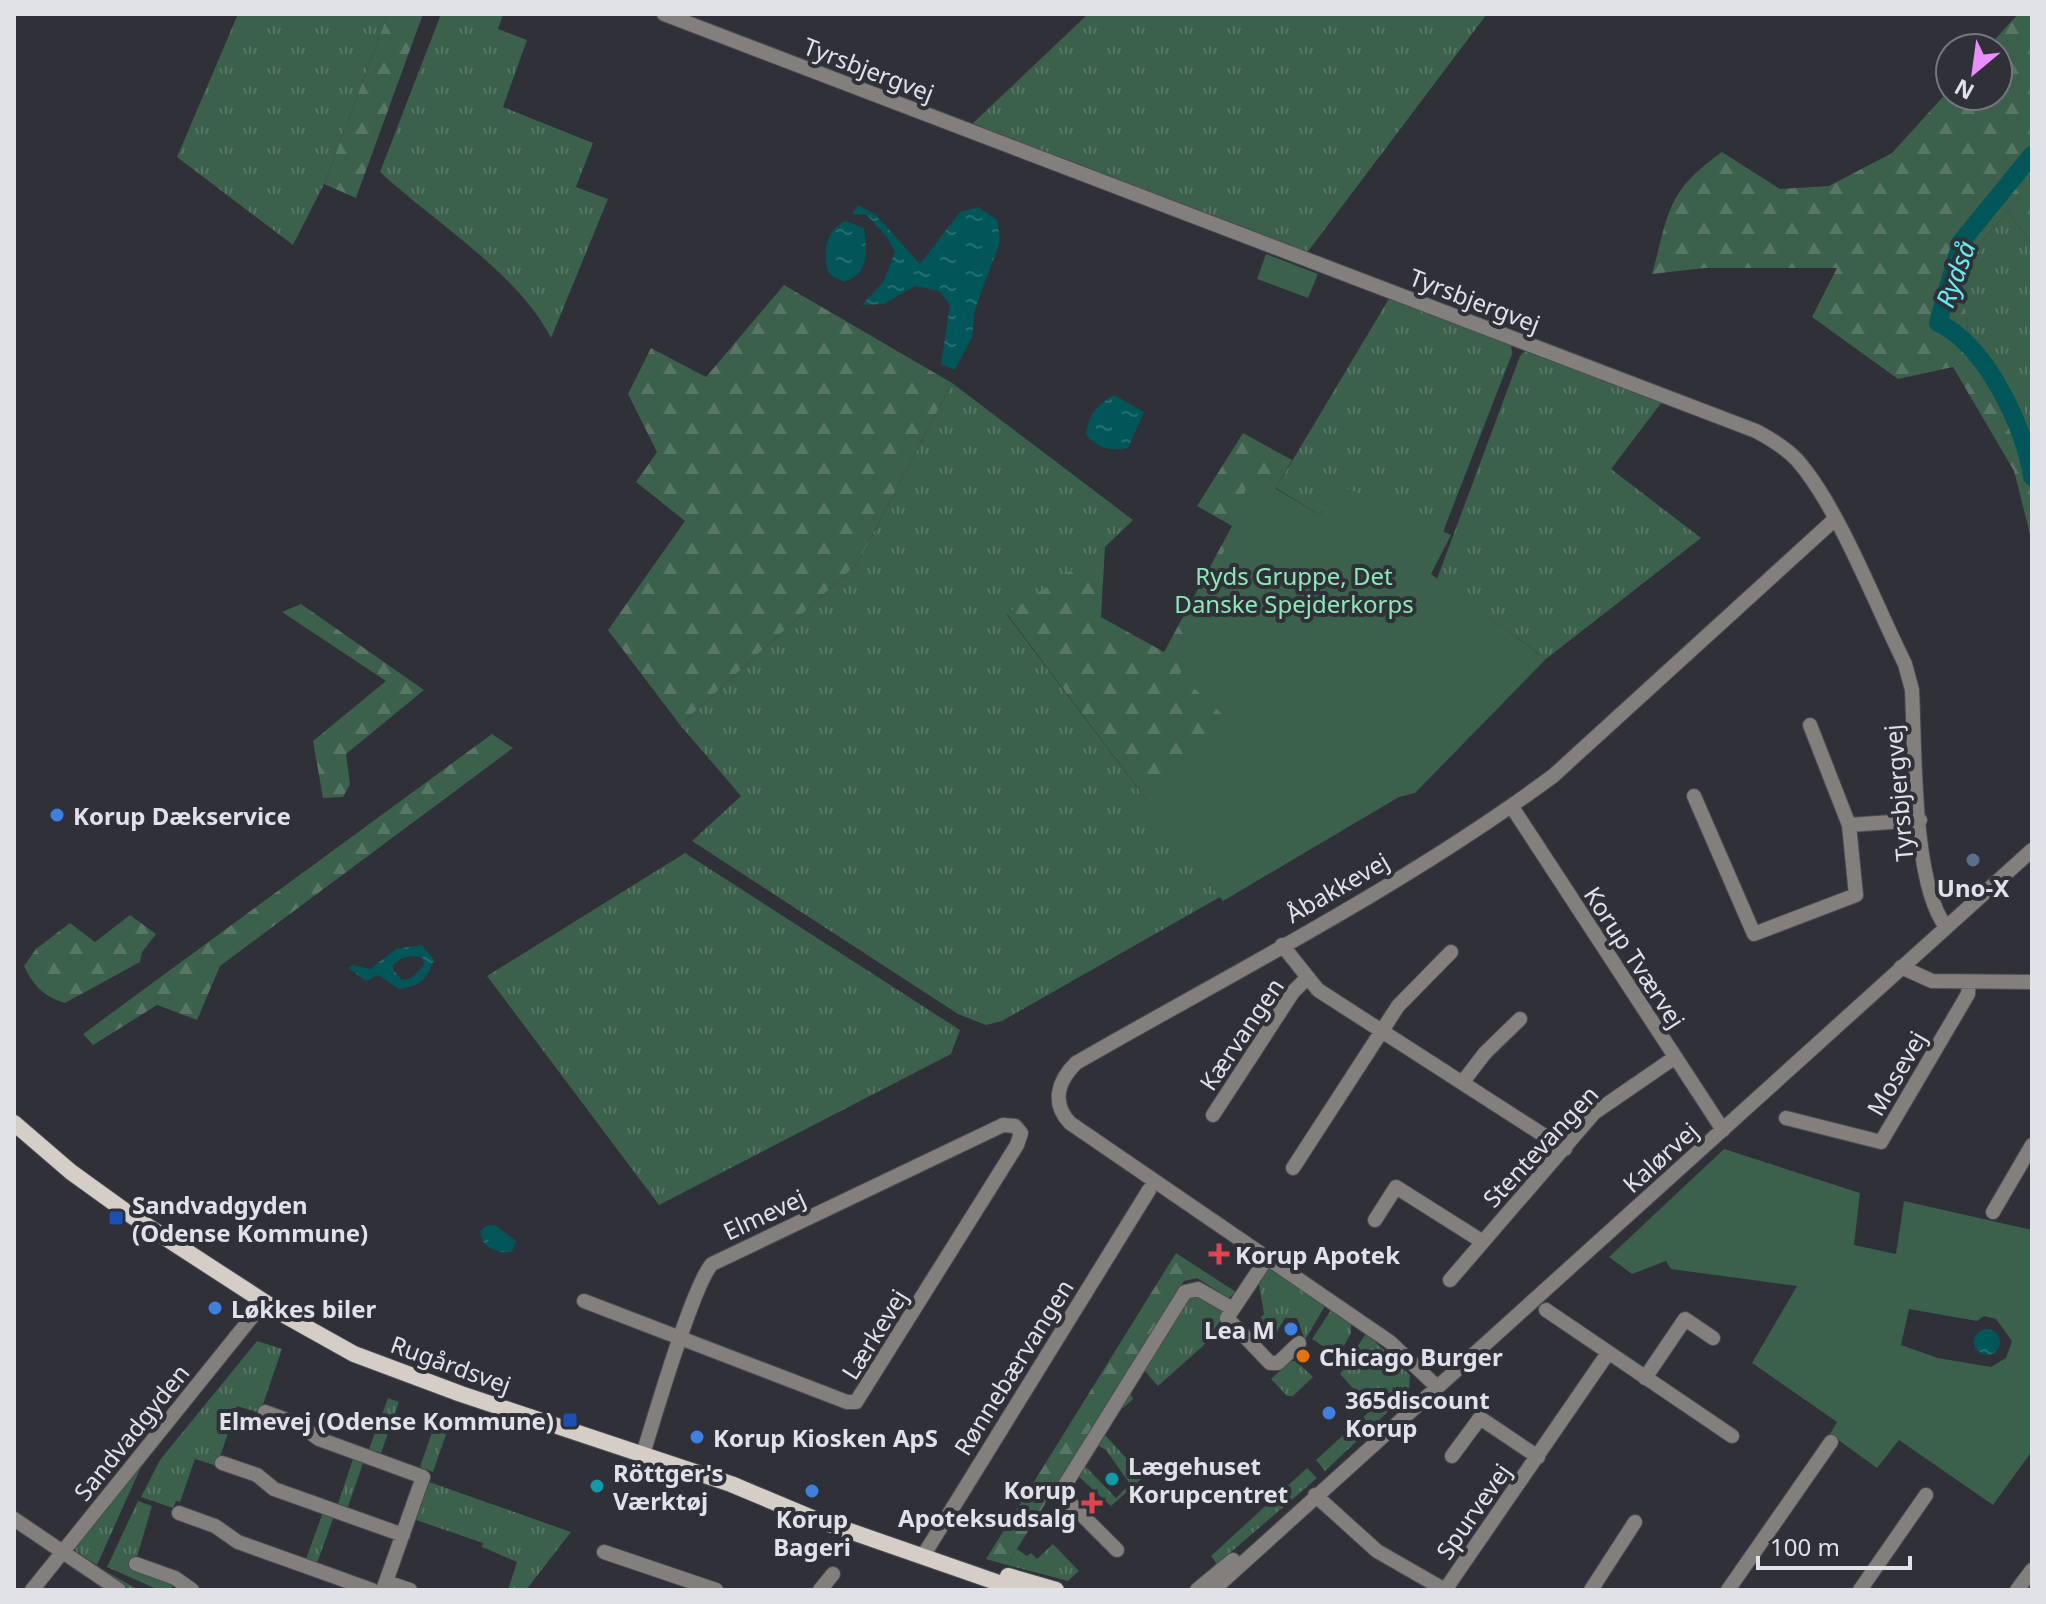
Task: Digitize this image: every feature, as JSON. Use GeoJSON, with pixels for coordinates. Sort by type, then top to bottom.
{"type":"FeatureCollection","features":[{"type":"Feature","properties":{"kind":"main road","name":"Rugårdsvej"},"geometry":{"type":"LineString","coordinates":[[14,1123],[104,1196],[264,1302],[324,1338],[386,1367],[785,1504],[812,1518],[1056,1590]]}},
{"type":"Feature","properties":{"kind":"main road","name":"Rugårdsvej"},"geometry":{"type":"LineString","coordinates":[[924,1552],[1019,1590]]}},
{"type":"Feature","properties":{"kind":"street","name":"Tyrsbjergvej"},"geometry":{"type":"LineString","coordinates":[[664,14],[1756,431],[1796,459],[1834,520],[1905,664],[1912,690],[1920,820],[1930,896],[1946,927]]}},
{"type":"Feature","properties":{"kind":"street","name":"Åbakkevej"},"geometry":{"type":"LineString","coordinates":[[1436,1386],[1406,1355],[1074,1126],[1060,1109],[1058,1094],[1066,1072],[1076,1063],[1282,945],[1512,807],[1553,776],[1834,520]]}},
{"type":"Feature","properties":{"kind":"street"},"geometry":{"type":"LineString","coordinates":[[1694,796],[1754,934],[1856,895],[1849,825],[1810,725]]}},
{"type":"Feature","properties":{"kind":"street","name":"Korup Tværvej"},"geometry":{"type":"LineString","coordinates":[[1512,807],[1723,1130]]}},
{"type":"Feature","properties":{"kind":"street"},"geometry":{"type":"LineString","coordinates":[[1849,825],[1920,820]]}},
{"type":"Feature","properties":{"kind":"street","name":"Kalørvej"},"geometry":{"type":"LineString","coordinates":[[1213,1590],[2032,850]]}},
{"type":"Feature","properties":{"kind":"street"},"geometry":{"type":"LineString","coordinates":[[1282,945],[1306,979],[1565,1149]]}},
{"type":"Feature","properties":{"kind":"street"},"geometry":{"type":"LineString","coordinates":[[1293,1168],[1382,1031],[1415,987],[1451,952]]}},
{"type":"Feature","properties":{"kind":"street"},"geometry":{"type":"LineString","coordinates":[[1901,967],[1932,981],[2032,982]]}},
{"type":"Feature","properties":{"kind":"street","name":"Kærvangen"},"geometry":{"type":"LineString","coordinates":[[1213,1115],[1293,992],[1306,979]]}},
{"type":"Feature","properties":{"kind":"street","name":"Mosevej"},"geometry":{"type":"LineString","coordinates":[[1786,1118],[1881,1142],[1968,994],[1969,982]]}},
{"type":"Feature","properties":{"kind":"street"},"geometry":{"type":"LineString","coordinates":[[1462,1083],[1485,1053],[1520,1019]]}},
{"type":"Feature","properties":{"kind":"street","name":"Stentevangen"},"geometry":{"type":"LineString","coordinates":[[1450,1280],[1607,1102],[1674,1058]]}},
{"type":"Feature","properties":{"kind":"street","name":"Elmevej"},"geometry":{"type":"LineString","coordinates":[[643,1454],[704,1275],[717,1261],[1003,1125],[1019,1129]]}},
{"type":"Feature","properties":{"kind":"street","name":"Lærkevej"},"geometry":{"type":"LineString","coordinates":[[682,1338],[847,1402],[856,1402],[1020,1140],[1019,1129]]}},
{"type":"Feature","properties":{"kind":"street"},"geometry":{"type":"LineString","coordinates":[[1993,1212],[2032,1145]]}},
{"type":"Feature","properties":{"kind":"street","name":"Stentevangen"},"geometry":{"type":"LineString","coordinates":[[1375,1220],[1396,1187],[1483,1242]]}},
{"type":"Feature","properties":{"kind":"street","name":"Rønnebærvangen"},"geometry":{"type":"LineString","coordinates":[[924,1552],[1148,1200]]}},
{"type":"Feature","properties":{"kind":"street"},"geometry":{"type":"LineString","coordinates":[[1267,1258],[1227,1318],[1270,1363],[1278,1363],[1299,1343]]}},
{"type":"Feature","properties":{"kind":"street"},"geometry":{"type":"LineString","coordinates":[[1117,1550],[1060,1493],[1185,1292],[1198,1289],[1233,1309]]}},
{"type":"Feature","properties":{"kind":"street"},"geometry":{"type":"LineString","coordinates":[[584,1301],[682,1338]]}},
{"type":"Feature","properties":{"kind":"street","name":"Sandvadgyden"},"geometry":{"type":"LineString","coordinates":[[32,1590],[264,1302]]}},
{"type":"Feature","properties":{"kind":"street"},"geometry":{"type":"LineString","coordinates":[[1546,1310],[1732,1436]]}},
{"type":"Feature","properties":{"kind":"street"},"geometry":{"type":"LineString","coordinates":[[1645,1378],[1685,1319],[1713,1338]]}},
{"type":"Feature","properties":{"kind":"street","name":"Spurvevej"},"geometry":{"type":"LineString","coordinates":[[1445,1590],[1608,1353]]}},
{"type":"Feature","properties":{"kind":"street"},"geometry":{"type":"LineString","coordinates":[[265,1412],[298,1424],[319,1439],[422,1476],[385,1586],[410,1590]]}},
{"type":"Feature","properties":{"kind":"street","name":"Spurvevej"},"geometry":{"type":"LineString","coordinates":[[1452,1456],[1480,1418],[1538,1457]]}},
{"type":"Feature","properties":{"kind":"street"},"geometry":{"type":"LineString","coordinates":[[1728,1590],[1831,1442]]}},
{"type":"Feature","properties":{"kind":"street"},"geometry":{"type":"LineString","coordinates":[[222,1463],[257,1475],[274,1489],[403,1535]]}},
{"type":"Feature","properties":{"kind":"street"},"geometry":{"type":"LineString","coordinates":[[1315,1495],[1377,1551],[1445,1590]]}},
{"type":"Feature","properties":{"kind":"street","name":"Kalørvej"},"geometry":{"type":"LineString","coordinates":[[1197,1590],[1315,1495]]}},
{"type":"Feature","properties":{"kind":"street"},"geometry":{"type":"LineString","coordinates":[[1860,1590],[1926,1495]]}},
{"type":"Feature","properties":{"kind":"street"},"geometry":{"type":"LineString","coordinates":[[179,1513],[215,1526],[238,1542],[372,1590]]}},
{"type":"Feature","properties":{"kind":"street"},"geometry":{"type":"LineString","coordinates":[[14,1519],[119,1590]]}},
{"type":"Feature","properties":{"kind":"street"},"geometry":{"type":"LineString","coordinates":[[1591,1590],[1635,1522]]}},
{"type":"Feature","properties":{"kind":"street"},"geometry":{"type":"LineString","coordinates":[[604,1552],[716,1590]]}},
{"type":"Feature","properties":{"kind":"street"},"geometry":{"type":"LineString","coordinates":[[136,1564],[175,1578],[192,1590]]}},
{"type":"Feature","properties":{"kind":"street"},"geometry":{"type":"LineString","coordinates":[[2017,1590],[2032,1570]]}},
{"type":"Feature","properties":{"kind":"street"},"geometry":{"type":"LineString","coordinates":[[820,1590],[833,1574]]}},
{"type":"Feature","properties":{"kind":"street"},"geometry":{"type":"LineString","coordinates":[[669,1590],[676,1576]]}},
{"type":"Feature","properties":{"kind":"green space"},"geometry":{"type":"Polygon","coordinates":[[[238,14],[388,14],[324,184],[293,245],[177,157],[238,14]]]}},
{"type":"Feature","properties":{"kind":"green space"},"geometry":{"type":"Polygon","coordinates":[[[388,14],[423,14],[356,198],[324,184],[388,14]]]}},
{"type":"Feature","properties":{"kind":"green space"},"geometry":{"type":"Polygon","coordinates":[[[441,14],[503,14],[498,29],[527,40],[503,107],[593,143],[576,187],[608,199],[551,338],[536,314],[497,270],[380,172],[441,14]]]}},
{"type":"Feature","properties":{"kind":"green space"},"geometry":{"type":"Polygon","coordinates":[[[1088,14],[1487,14],[1306,254],[970,126],[1088,14]]]}},
{"type":"Feature","properties":{"kind":"green space"},"geometry":{"type":"Polygon","coordinates":[[[2018,14],[2032,14],[2032,245],[2008,211],[1960,267],[1969,340],[2023,407],[2032,430],[2032,542],[2014,471],[1953,367],[1898,379],[1812,317],[1837,268],[1705,268],[1652,274],[1667,218],[1680,191],[1722,152],[1780,189],[1829,186],[1892,153],[1934,107],[1934,112],[2014,112],[2014,32],[2002,32],[2018,14]]]}},
{"type":"Feature","properties":{"kind":"green space"},"geometry":{"type":"Polygon","coordinates":[[[2008,211],[2032,245],[2032,430],[2023,407],[1969,340],[1960,267],[2008,211]]]}},
{"type":"Feature","properties":{"kind":"green space"},"geometry":{"type":"Polygon","coordinates":[[[1266,254],[1318,274],[1308,298],[1257,279],[1266,254]]]}},
{"type":"Feature","properties":{"kind":"green space"},"geometry":{"type":"Polygon","coordinates":[[[784,285],[952,383],[857,564],[680,725],[608,630],[685,521],[636,482],[657,452],[628,394],[651,348],[706,377],[784,285]]]}},
{"type":"Feature","properties":{"kind":"green space"},"geometry":{"type":"Polygon","coordinates":[[[1390,297],[1511,344],[1512,354],[1443,532],[1340,486],[1320,515],[1276,488],[1390,297]]]}},
{"type":"Feature","properties":{"kind":"green space"},"geometry":{"type":"Polygon","coordinates":[[[1527,349],[1662,402],[1611,469],[1701,538],[1546,659],[1437,579],[1520,356],[1527,349]]]}},
{"type":"Feature","properties":{"kind":"green space"},"geometry":{"type":"Polygon","coordinates":[[[952,383],[1133,520],[1105,547],[1007,615],[1220,897],[1002,1021],[986,1025],[958,1014],[692,841],[741,796],[680,725],[857,564],[952,383]]]}},
{"type":"Feature","properties":{"kind":"green space"},"geometry":{"type":"Polygon","coordinates":[[[1243,433],[1292,460],[1276,488],[1238,729],[1204,876],[1007,614],[1105,547],[1101,617],[1164,652],[1232,526],[1197,506],[1243,433]]]}},
{"type":"Feature","properties":{"kind":"green space","name":"Ryds Gruppe, Det Danske Spejderkorps"},"geometry":{"type":"Polygon","coordinates":[[[1251,474],[1320,515],[1340,485],[1451,535],[1431,574],[1546,659],[1415,793],[1399,797],[1223,901],[1144,800],[1238,729],[1180,675],[1251,474]]]}},
{"type":"Feature","properties":{"kind":"green space"},"geometry":{"type":"Polygon","coordinates":[[[301,604],[424,690],[346,754],[350,784],[343,797],[323,798],[313,741],[386,681],[282,612],[301,604]]]}},
{"type":"Feature","properties":{"kind":"green space"},"geometry":{"type":"Polygon","coordinates":[[[492,734],[513,748],[220,966],[197,1020],[157,1005],[93,1045],[83,1034],[492,734]]]}},
{"type":"Feature","properties":{"kind":"green space"},"geometry":{"type":"Polygon","coordinates":[[[685,853],[960,1030],[951,1054],[659,1205],[487,976],[685,853]]]}},
{"type":"Feature","properties":{"kind":"green space"},"geometry":{"type":"Polygon","coordinates":[[[130,915],[156,934],[142,952],[140,962],[65,1003],[45,994],[27,973],[24,966],[36,949],[70,923],[95,942],[130,915]]]}},
{"type":"Feature","properties":{"kind":"green space"},"geometry":{"type":"Polygon","coordinates":[[[1724,1149],[1860,1193],[1854,1245],[1896,1254],[1904,1201],[2032,1230],[2032,1451],[1993,1505],[1899,1440],[1877,1468],[1830,1434],[1837,1422],[1752,1363],[1797,1286],[1671,1269],[1666,1261],[1632,1274],[1609,1257],[1724,1149]],[[1909,1309],[1901,1345],[1938,1358],[1991,1367],[2006,1358],[2012,1341],[1996,1319],[1984,1316],[1977,1321],[1909,1309]]]}},
{"type":"Feature","properties":{"kind":"green space"},"geometry":{"type":"Polygon","coordinates":[[[1176,1253],[1236,1292],[1229,1298],[1197,1278],[1184,1281],[1007,1565],[986,1559],[1176,1253]]]}},
{"type":"Feature","properties":{"kind":"green space"},"geometry":{"type":"Polygon","coordinates":[[[1269,1268],[1326,1304],[1305,1340],[1297,1318],[1285,1318],[1271,1342],[1255,1324],[1264,1314],[1258,1279],[1269,1268]]]}},
{"type":"Feature","properties":{"kind":"green space"},"geometry":{"type":"Polygon","coordinates":[[[1198,1294],[1221,1309],[1224,1315],[1204,1345],[1158,1386],[1144,1370],[1184,1300],[1198,1294]]]}},
{"type":"Feature","properties":{"kind":"green space"},"geometry":{"type":"Polygon","coordinates":[[[1331,1310],[1351,1323],[1351,1333],[1338,1356],[1312,1339],[1331,1310]]]}},
{"type":"Feature","properties":{"kind":"green space"},"geometry":{"type":"Polygon","coordinates":[[[1366,1333],[1410,1375],[1409,1392],[1325,1471],[1316,1460],[1372,1409],[1340,1374],[1366,1333]]]}},
{"type":"Feature","properties":{"kind":"green space"},"geometry":{"type":"Polygon","coordinates":[[[257,1341],[282,1349],[260,1413],[237,1406],[217,1466],[195,1459],[180,1502],[176,1501],[173,1508],[141,1497],[160,1460],[257,1341]]]}},
{"type":"Feature","properties":{"kind":"green space"},"geometry":{"type":"Polygon","coordinates":[[[1291,1361],[1296,1361],[1313,1377],[1293,1396],[1287,1396],[1271,1379],[1291,1361]]]}},
{"type":"Feature","properties":{"kind":"green space"},"geometry":{"type":"Polygon","coordinates":[[[1130,1386],[1133,1386],[1130,1393],[1133,1399],[1113,1417],[1105,1435],[1138,1471],[1149,1472],[1111,1506],[1077,1475],[1087,1458],[1085,1466],[1116,1498],[1130,1484],[1106,1450],[1097,1445],[1091,1450],[1130,1386]]]}},
{"type":"Feature","properties":{"kind":"green space"},"geometry":{"type":"Polygon","coordinates":[[[388,1398],[399,1402],[381,1453],[369,1449],[388,1398]]]}},
{"type":"Feature","properties":{"kind":"green space"},"geometry":{"type":"Polygon","coordinates":[[[439,1412],[452,1417],[433,1472],[420,1467],[439,1412]]]}},
{"type":"Feature","properties":{"kind":"green space"},"geometry":{"type":"Polygon","coordinates":[[[354,1456],[364,1460],[348,1507],[338,1504],[354,1456]]]}},
{"type":"Feature","properties":{"kind":"green space"},"geometry":{"type":"Polygon","coordinates":[[[144,1460],[97,1565],[80,1554],[77,1545],[80,1557],[139,1590],[131,1590],[76,1555],[75,1544],[144,1460]]]}},
{"type":"Feature","properties":{"kind":"green space"},"geometry":{"type":"Polygon","coordinates":[[[1307,1468],[1317,1478],[1217,1564],[1211,1556],[1307,1468]]]}},
{"type":"Feature","properties":{"kind":"green space"},"geometry":{"type":"Polygon","coordinates":[[[429,1482],[571,1532],[526,1590],[508,1590],[517,1562],[482,1547],[483,1543],[416,1520],[429,1482]]]}},
{"type":"Feature","properties":{"kind":"green space"},"geometry":{"type":"Polygon","coordinates":[[[138,1501],[152,1506],[134,1567],[172,1583],[172,1588],[178,1590],[159,1590],[107,1567],[138,1501]]]}},
{"type":"Feature","properties":{"kind":"green space"},"geometry":{"type":"Polygon","coordinates":[[[323,1512],[334,1516],[317,1563],[306,1559],[323,1512]]]}},
{"type":"Feature","properties":{"kind":"green space"},"geometry":{"type":"Polygon","coordinates":[[[1053,1544],[1079,1571],[1068,1581],[1007,1565],[1017,1549],[1027,1556],[1031,1553],[1037,1559],[1053,1544]]]}},
{"type":"Feature","properties":{"kind":"water"},"geometry":{"type":"Polygon","coordinates":[[[858,205],[875,214],[920,264],[960,212],[978,207],[997,220],[1000,242],[975,309],[972,337],[955,370],[941,364],[950,305],[939,291],[915,286],[884,304],[862,305],[884,281],[895,252],[887,237],[867,215],[852,214],[858,205]]]}},
{"type":"Feature","properties":{"kind":"water"},"geometry":{"type":"Polygon","coordinates":[[[846,221],[864,228],[866,253],[859,273],[844,282],[829,274],[826,251],[834,230],[846,221]]]}},
{"type":"Feature","properties":{"kind":"water"},"geometry":{"type":"Polygon","coordinates":[[[1114,395],[1144,412],[1128,448],[1104,448],[1086,434],[1095,411],[1114,395]]]}},
{"type":"Feature","properties":{"kind":"water"},"geometry":{"type":"Polygon","coordinates":[[[422,945],[434,960],[422,981],[399,989],[378,975],[366,981],[348,968],[353,965],[370,969],[396,949],[422,945]],[[402,958],[393,965],[393,970],[402,980],[411,978],[424,965],[423,958],[402,958]]]}},
{"type":"Feature","properties":{"kind":"water"},"geometry":{"type":"Polygon","coordinates":[[[495,1225],[516,1241],[512,1252],[496,1251],[481,1238],[480,1232],[486,1226],[495,1225]]]}},
{"type":"Feature","properties":{"kind":"water"},"geometry":{"type":"Polygon","coordinates":[[[1987,1329],[1996,1333],[2000,1342],[1996,1351],[1987,1355],[1978,1351],[1974,1342],[1978,1333],[1987,1329]]]}},
{"type":"Feature","properties":{"kind":"waterway","name":"Rydså"},"geometry":{"type":"LineString","coordinates":[[2032,155],[1961,242],[1938,323],[1971,348],[2000,389],[2021,435],[2032,477]]}},
{"type":"Feature","properties":{"kind":"place","name":"Korup Dækservice"},"geometry":{"type":"Point","coordinates":[57,815]}},
{"type":"Feature","properties":{"kind":"place","name":"Uno-X"},"geometry":{"type":"Point","coordinates":[1973,860]}},
{"type":"Feature","properties":{"kind":"place","name":"Sandvadgyden (Odense Kommune)"},"geometry":{"type":"Point","coordinates":[116,1218]}},
{"type":"Feature","properties":{"kind":"place","name":"Korup Apotek"},"geometry":{"type":"Point","coordinates":[1219,1254]}},
{"type":"Feature","properties":{"kind":"place","name":"Løkkes biler"},"geometry":{"type":"Point","coordinates":[215,1308]}},
{"type":"Feature","properties":{"kind":"place","name":"Lea M"},"geometry":{"type":"Point","coordinates":[1291,1329]}},
{"type":"Feature","properties":{"kind":"place","name":"Chicago Burger"},"geometry":{"type":"Point","coordinates":[1303,1356]}},
{"type":"Feature","properties":{"kind":"place","name":"365discount Korup"},"geometry":{"type":"Point","coordinates":[1329,1413]}},
{"type":"Feature","properties":{"kind":"place","name":"Elmevej (Odense Kommune)"},"geometry":{"type":"Point","coordinates":[570,1420]}},
{"type":"Feature","properties":{"kind":"place","name":"Korup Kiosken ApS"},"geometry":{"type":"Point","coordinates":[697,1437]}},
{"type":"Feature","properties":{"kind":"place","name":"Lægehuset Korupcentret"},"geometry":{"type":"Point","coordinates":[1112,1479]}},
{"type":"Feature","properties":{"kind":"place","name":"Röttger's Værktøj"},"geometry":{"type":"Point","coordinates":[597,1486]}},
{"type":"Feature","properties":{"kind":"place","name":"Korup Bageri"},"geometry":{"type":"Point","coordinates":[812,1491]}},
{"type":"Feature","properties":{"kind":"place","name":"Korup Apoteksudsalg"},"geometry":{"type":"Point","coordinates":[1092,1503]}}]}
